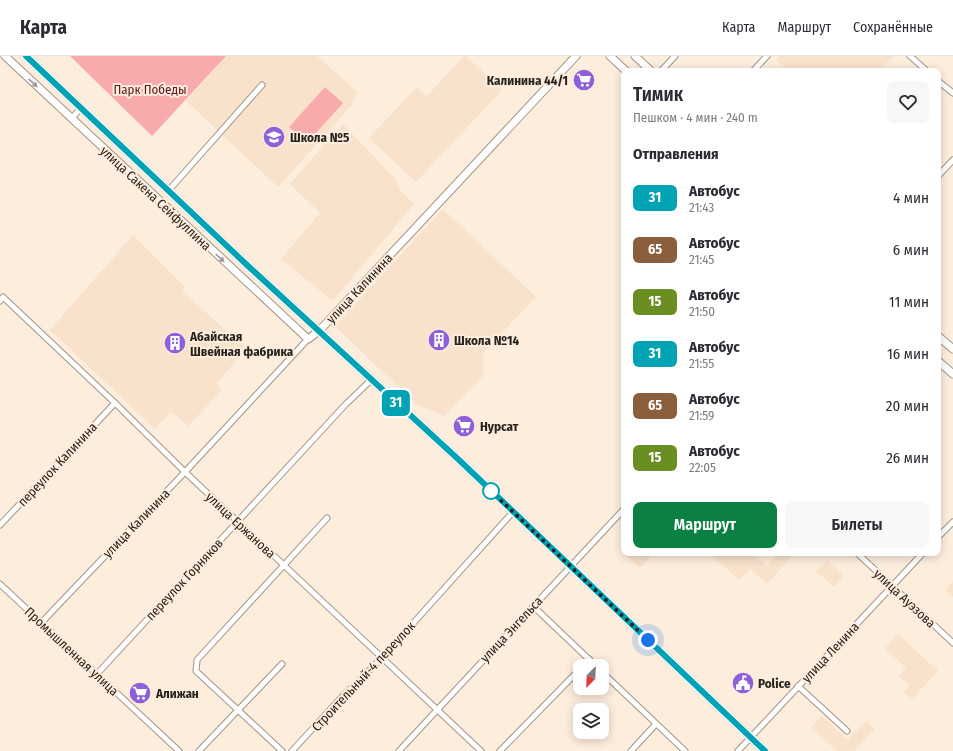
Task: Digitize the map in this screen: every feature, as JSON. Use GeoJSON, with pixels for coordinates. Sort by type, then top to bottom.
{"type":"FeatureCollection","features":[{"type":"Feature","properties":{"kind":"street","name":"улица Сакена Сейфуллина"},"geometry":{"type":"LineString","coordinates":[[5,56],[308,339]]}},
{"type":"Feature","properties":{"kind":"street","name":"улица Сакена Сейфуллина"},"geometry":{"type":"LineString","coordinates":[[26,56],[371,380],[458,459],[765,751]]}},
{"type":"Feature","properties":{"kind":"street","name":"улица Калинина"},"geometry":{"type":"LineString","coordinates":[[42,622],[185,472],[308,339],[319,331],[576,56]]}},
{"type":"Feature","properties":{"kind":"street"},"geometry":{"type":"LineString","coordinates":[[610,56],[623,68]]}},
{"type":"Feature","properties":{"kind":"street"},"geometry":{"type":"LineString","coordinates":[[635,56],[648,68]]}},
{"type":"Feature","properties":{"kind":"street"},"geometry":{"type":"LineString","coordinates":[[664,68],[675,56]]}},
{"type":"Feature","properties":{"kind":"street"},"geometry":{"type":"LineString","coordinates":[[756,68],[767,56]]}},
{"type":"Feature","properties":{"kind":"street"},"geometry":{"type":"LineString","coordinates":[[910,56],[924,68]]}},
{"type":"Feature","properties":{"kind":"street"},"geometry":{"type":"LineString","coordinates":[[941,83],[953,93]]}},
{"type":"Feature","properties":{"kind":"street"},"geometry":{"type":"LineString","coordinates":[[169,190],[262,85]]}},
{"type":"Feature","properties":{"kind":"street"},"geometry":{"type":"LineString","coordinates":[[72,118],[81,108]]}},
{"type":"Feature","properties":{"kind":"street"},"geometry":{"type":"LineString","coordinates":[[941,173],[953,160]]}},
{"type":"Feature","properties":{"kind":"street","name":"улица Ержанова"},"geometry":{"type":"LineString","coordinates":[[2,299],[115,403],[237,522],[481,751]]}},
{"type":"Feature","properties":{"kind":"street"},"geometry":{"type":"LineString","coordinates":[[941,339],[953,349]]}},
{"type":"Feature","properties":{"kind":"street"},"geometry":{"type":"LineString","coordinates":[[941,364],[953,374]]}},
{"type":"Feature","properties":{"kind":"street","name":"переулок Горняков"},"geometry":{"type":"LineString","coordinates":[[97,674],[345,405],[371,380]]}},
{"type":"Feature","properties":{"kind":"street","name":"переулок Калинина"},"geometry":{"type":"LineString","coordinates":[[0,525],[115,403]]}},
{"type":"Feature","properties":{"kind":"street","name":"Строительный-4 переулок"},"geometry":{"type":"LineString","coordinates":[[292,751],[338,701],[382,658],[513,512]]}},
{"type":"Feature","properties":{"kind":"street","name":"улица Энгельса"},"geometry":{"type":"LineString","coordinates":[[399,751],[621,512]]}},
{"type":"Feature","properties":{"kind":"street"},"geometry":{"type":"LineString","coordinates":[[282,751],[196,671],[197,660],[327,518]]}},
{"type":"Feature","properties":{"kind":"street"},"geometry":{"type":"LineString","coordinates":[[941,534],[953,522]]}},
{"type":"Feature","properties":{"kind":"street","name":"улица Ауэзова"},"geometry":{"type":"LineString","coordinates":[[860,556],[953,643]]}},
{"type":"Feature","properties":{"kind":"street","name":"улица Ленина"},"geometry":{"type":"LineString","coordinates":[[738,751],[920,556]]}},
{"type":"Feature","properties":{"kind":"street","name":"Промышленная улица"},"geometry":{"type":"LineString","coordinates":[[0,584],[179,751]]}},
{"type":"Feature","properties":{"kind":"street"},"geometry":{"type":"LineString","coordinates":[[533,606],[589,659]]}},
{"type":"Feature","properties":{"kind":"street"},"geometry":{"type":"LineString","coordinates":[[199,751],[282,664]]}},
{"type":"Feature","properties":{"kind":"street"},"geometry":{"type":"LineString","coordinates":[[500,751],[573,676]]}},
{"type":"Feature","properties":{"kind":"street"},"geometry":{"type":"LineString","coordinates":[[609,679],[685,751]]}},
{"type":"Feature","properties":{"kind":"street"},"geometry":{"type":"LineString","coordinates":[[798,686],[847,731]]}},
{"type":"Feature","properties":{"kind":"street"},"geometry":{"type":"LineString","coordinates":[[631,751],[656,724]]}},
{"type":"Feature","properties":{"kind":"shaded area","name":"Школа №5"},"geometry":{"type":"Polygon","coordinates":[[[226,56],[317,56],[357,92],[351,106],[278,187],[186,101],[226,56]]]}},
{"type":"Feature","properties":{"kind":"shaded area"},"geometry":{"type":"Polygon","coordinates":[[[464,56],[466,56],[502,90],[416,182],[369,138],[417,87],[427,96],[464,56]]]}},
{"type":"Feature","properties":{"kind":"shaded area"},"geometry":{"type":"Polygon","coordinates":[[[779,56],[893,56],[882,68],[786,68],[776,59],[779,56]]]}},
{"type":"Feature","properties":{"kind":"shaded area"},"geometry":{"type":"Polygon","coordinates":[[[343,124],[397,181],[401,191],[414,204],[333,301],[281,259],[320,213],[290,184],[343,124]]]}},
{"type":"Feature","properties":{"kind":"shaded area"},"geometry":{"type":"Polygon","coordinates":[[[443,209],[536,297],[483,353],[483,376],[444,416],[416,404],[335,326],[443,209]]]}},
{"type":"Feature","properties":{"kind":"shaded area"},"geometry":{"type":"Polygon","coordinates":[[[133,235],[185,287],[182,291],[246,349],[216,384],[222,390],[188,426],[171,411],[155,429],[50,330],[133,235]]]}},
{"type":"Feature","properties":{"kind":"shaded area"},"geometry":{"type":"Polygon","coordinates":[[[626,556],[651,556],[640,568],[626,556]]]}},
{"type":"Feature","properties":{"kind":"shaded area"},"geometry":{"type":"Polygon","coordinates":[[[712,556],[756,556],[767,566],[776,556],[792,556],[767,584],[750,569],[739,580],[712,556]]]}},
{"type":"Feature","properties":{"kind":"shaded area"},"geometry":{"type":"Polygon","coordinates":[[[827,560],[844,576],[834,587],[816,571],[827,560]]]}},
{"type":"Feature","properties":{"kind":"shaded area"},"geometry":{"type":"Polygon","coordinates":[[[953,581],[953,597],[945,591],[953,581]]]}},
{"type":"Feature","properties":{"kind":"shaded area"},"geometry":{"type":"Polygon","coordinates":[[[898,634],[938,671],[912,699],[904,692],[910,685],[899,676],[906,668],[885,648],[898,634]]]}},
{"type":"Feature","properties":{"kind":"shaded area"},"geometry":{"type":"Polygon","coordinates":[[[822,716],[847,740],[866,721],[875,729],[854,751],[837,751],[811,727],[822,716]]]}},
{"type":"Feature","properties":{"kind":"green space","name":"Парк Победы"},"geometry":{"type":"Polygon","coordinates":[[[70,56],[226,56],[152,136],[70,56]]]}},
{"type":"Feature","properties":{"kind":"green space"},"geometry":{"type":"Polygon","coordinates":[[[325,87],[343,103],[307,143],[289,127],[325,87]]]}},
{"type":"Feature","properties":{"kind":"bus line","name":"31"},"geometry":{"type":"LineString","coordinates":[[26,56],[247,265],[458,459],[765,751]]}},
{"type":"Feature","properties":{"kind":"place","name":"Калинина 44/1"},"geometry":{"type":"Point","coordinates":[584,80]}},
{"type":"Feature","properties":{"kind":"place","name":"Школа №5"},"geometry":{"type":"Point","coordinates":[274,137]}},
{"type":"Feature","properties":{"kind":"place","name":"Школа №14"},"geometry":{"type":"Point","coordinates":[439,340]}},
{"type":"Feature","properties":{"kind":"place","name":"Абайская Швейная фабрика"},"geometry":{"type":"Point","coordinates":[175,343]}},
{"type":"Feature","properties":{"kind":"place","name":"Нурсат"},"geometry":{"type":"Point","coordinates":[464,426]}},
{"type":"Feature","properties":{"kind":"place","name":"Police"},"geometry":{"type":"Point","coordinates":[743,683]}},
{"type":"Feature","properties":{"kind":"place","name":"Алижан"},"geometry":{"type":"Point","coordinates":[140,693]}},
{"type":"Feature","properties":{"kind":"route"},"geometry":{"type":"LineString","coordinates":[[491,491],[648,640]]}}]}
